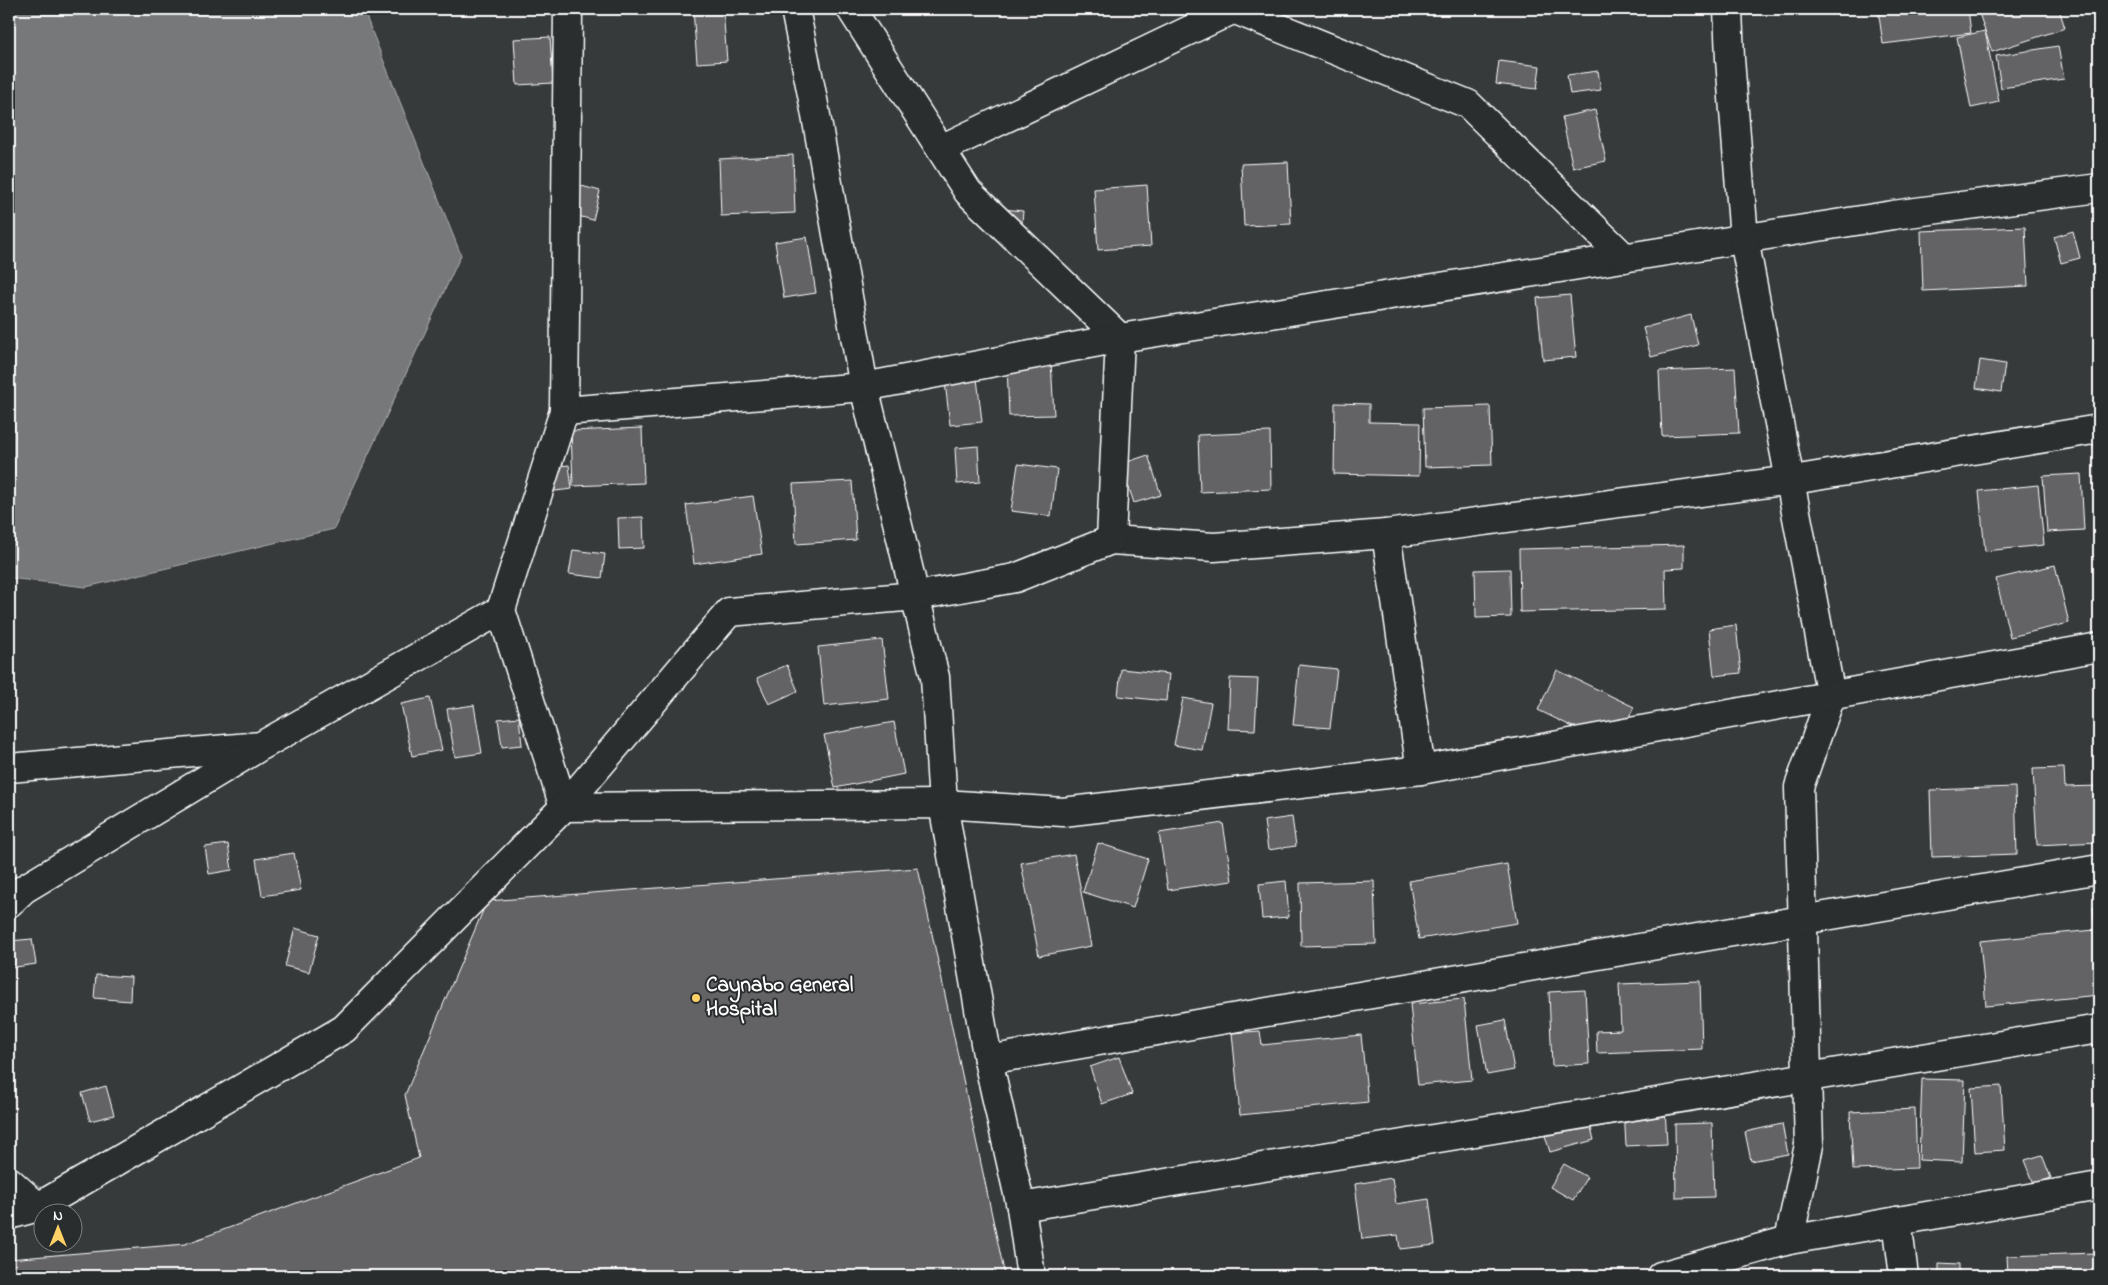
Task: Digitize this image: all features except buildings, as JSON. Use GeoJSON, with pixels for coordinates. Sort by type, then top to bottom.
{"type":"FeatureCollection","features":[{"type":"Feature","properties":{"kind":"street"},"geometry":{"type":"LineString","coordinates":[[564,807],[501,610],[564,411],[568,9]]}},
{"type":"Feature","properties":{"kind":"street"},"geometry":{"type":"LineString","coordinates":[[795,9],[815,110],[864,387],[936,677],[943,804],[988,1060],[1021,1208],[1031,1276]]}},
{"type":"Feature","properties":{"kind":"street"},"geometry":{"type":"LineString","coordinates":[[851,9],[968,192],[1120,338],[1111,540]]}},
{"type":"Feature","properties":{"kind":"street"},"geometry":{"type":"LineString","coordinates":[[941,149],[1233,9],[1468,104],[1625,258]]}},
{"type":"Feature","properties":{"kind":"street"},"geometry":{"type":"LineString","coordinates":[[1728,9],[1744,239],[1831,696],[1799,786],[1809,1145],[1789,1240]]}},
{"type":"Feature","properties":{"kind":"street"},"geometry":{"type":"LineString","coordinates":[[564,411],[864,387],[1120,338],[1893,215],[2099,188]]}},
{"type":"Feature","properties":{"kind":"street"},"geometry":{"type":"LineString","coordinates":[[47,1202],[344,1029],[564,807],[729,612],[916,596],[1015,578],[1111,540],[1214,547],[1386,534],[1790,480],[2099,429]]}},
{"type":"Feature","properties":{"kind":"street"},"geometry":{"type":"LineString","coordinates":[[1386,534],[1421,770]]}},
{"type":"Feature","properties":{"kind":"street"},"geometry":{"type":"LineString","coordinates":[[9,903],[24,889],[261,746],[501,610]]}},
{"type":"Feature","properties":{"kind":"street"},"geometry":{"type":"LineString","coordinates":[[564,807],[943,804],[1063,812],[1421,770],[2099,647]]}},
{"type":"Feature","properties":{"kind":"street"},"geometry":{"type":"LineString","coordinates":[[9,768],[261,746]]}},
{"type":"Feature","properties":{"kind":"street"},"geometry":{"type":"LineString","coordinates":[[988,1060],[2099,870]]}},
{"type":"Feature","properties":{"kind":"street"},"geometry":{"type":"LineString","coordinates":[[1021,1208],[2099,1029]]}},
{"type":"Feature","properties":{"kind":"street"},"geometry":{"type":"LineString","coordinates":[[9,1181],[32,1202]]}},
{"type":"Feature","properties":{"kind":"street"},"geometry":{"type":"LineString","coordinates":[[1661,1276],[1789,1240],[2099,1186]]}},
{"type":"Feature","properties":{"kind":"street"},"geometry":{"type":"LineString","coordinates":[[9,1215],[32,1209]]}},
{"type":"Feature","properties":{"kind":"street"},"geometry":{"type":"LineString","coordinates":[[1897,1221],[1904,1276]]}},
{"type":"Feature","properties":{"kind":"shaded area"},"geometry":{"type":"Polygon","coordinates":[[[9,9],[363,9],[461,255],[334,529],[86,587],[9,578],[9,9]]]}},
{"type":"Feature","properties":{"kind":"place","name":"Caynabo General Hospital"},"geometry":{"type":"Point","coordinates":[696,998]}}]}
